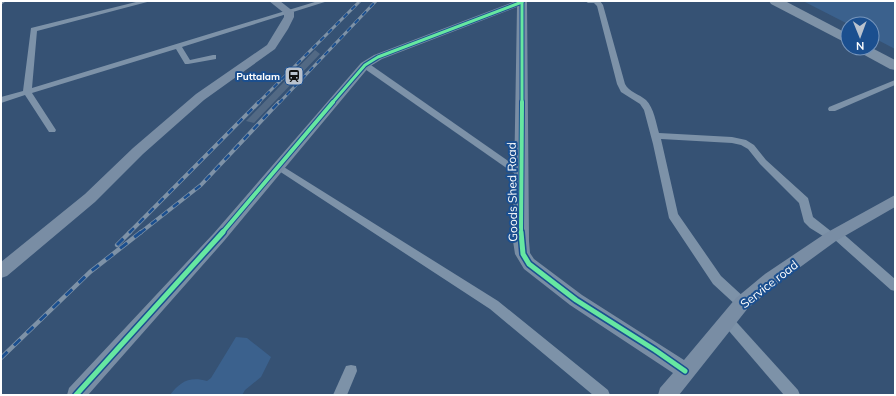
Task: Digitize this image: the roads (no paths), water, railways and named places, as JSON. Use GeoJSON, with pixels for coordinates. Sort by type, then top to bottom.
{"type":"FeatureCollection","features":[{"type":"Feature","properties":{"kind":"highway"},"geometry":{"type":"LineString","coordinates":[[775,1],[840,36]]}},
{"type":"Feature","properties":{"kind":"highway"},"geometry":{"type":"LineString","coordinates":[[877,56],[895,66]]}},
{"type":"Feature","properties":{"kind":"street"},"geometry":{"type":"LineString","coordinates":[[52,130],[28,92],[34,30],[148,1]]}},
{"type":"Feature","properties":{"kind":"street"},"geometry":{"type":"LineString","coordinates":[[274,1],[289,12]]}},
{"type":"Feature","properties":{"kind":"street"},"geometry":{"type":"LineString","coordinates":[[1,100],[325,1]]}},
{"type":"Feature","properties":{"kind":"street"},"geometry":{"type":"LineString","coordinates":[[76,395],[219,238],[365,65],[378,57],[522,1]]}},
{"type":"Feature","properties":{"kind":"street","name":"Goods Shed Road"},"geometry":{"type":"LineString","coordinates":[[522,1],[521,241],[523,254],[529,264],[576,300],[655,350],[686,372]]}},
{"type":"Feature","properties":{"kind":"street"},"geometry":{"type":"LineString","coordinates":[[588,1],[596,1],[600,5],[621,84],[624,90],[643,102],[648,110],[656,136],[673,215],[717,280],[742,303]]}},
{"type":"Feature","properties":{"kind":"street"},"geometry":{"type":"LineString","coordinates":[[1,271],[95,193],[138,151],[200,97],[271,47],[284,29],[289,17],[289,12]]}},
{"type":"Feature","properties":{"kind":"street"},"geometry":{"type":"LineString","coordinates":[[178,46],[188,62],[213,57]]}},
{"type":"Feature","properties":{"kind":"street"},"geometry":{"type":"LineString","coordinates":[[365,65],[521,174]]}},
{"type":"Feature","properties":{"kind":"street"},"geometry":{"type":"LineString","coordinates":[[832,109],[895,82]]}},
{"type":"Feature","properties":{"kind":"street"},"geometry":{"type":"LineString","coordinates":[[656,136],[732,140],[743,142],[751,147],[763,162],[804,201],[808,219],[814,225],[834,236],[895,286]]}},
{"type":"Feature","properties":{"kind":"street"},"geometry":{"type":"LineString","coordinates":[[279,167],[494,305],[603,395]]}},
{"type":"Feature","properties":{"kind":"street","name":"Service road"},"geometry":{"type":"LineString","coordinates":[[667,395],[742,303],[772,279],[834,236],[895,200]]}},
{"type":"Feature","properties":{"kind":"street"},"geometry":{"type":"LineString","coordinates":[[727,320],[794,395]]}},
{"type":"Feature","properties":{"kind":"street"},"geometry":{"type":"LineString","coordinates":[[340,395],[351,371]]}},
{"type":"Feature","properties":{"kind":"water"},"geometry":{"type":"Polygon","coordinates":[[[803,1],[895,1],[895,49],[880,41],[880,16],[840,16],[840,20],[803,1]]]}},
{"type":"Feature","properties":{"kind":"water"},"geometry":{"type":"Polygon","coordinates":[[[236,337],[247,338],[271,357],[261,377],[245,390],[242,395],[170,395],[177,387],[186,381],[195,379],[207,381],[211,378],[236,337]]]}},
{"type":"Feature","properties":{"kind":"railway"},"geometry":{"type":"LineString","coordinates":[[259,102],[360,1]]}},
{"type":"Feature","properties":{"kind":"railway"},"geometry":{"type":"LineString","coordinates":[[279,103],[376,1]]}},
{"type":"Feature","properties":{"kind":"railway"},"geometry":{"type":"LineString","coordinates":[[129,233],[259,102]]}},
{"type":"Feature","properties":{"kind":"railway"},"geometry":{"type":"LineString","coordinates":[[140,233],[201,185],[279,102]]}},
{"type":"Feature","properties":{"kind":"railway"},"geometry":{"type":"LineString","coordinates":[[1,358],[90,272],[141,232]]}},
{"type":"Feature","properties":{"kind":"railway"},"geometry":{"type":"LineString","coordinates":[[117,245],[129,233]]}},
{"type":"Feature","properties":{"kind":"place","name":"Puttalam"},"geometry":{"type":"Point","coordinates":[294,76]}}]}
